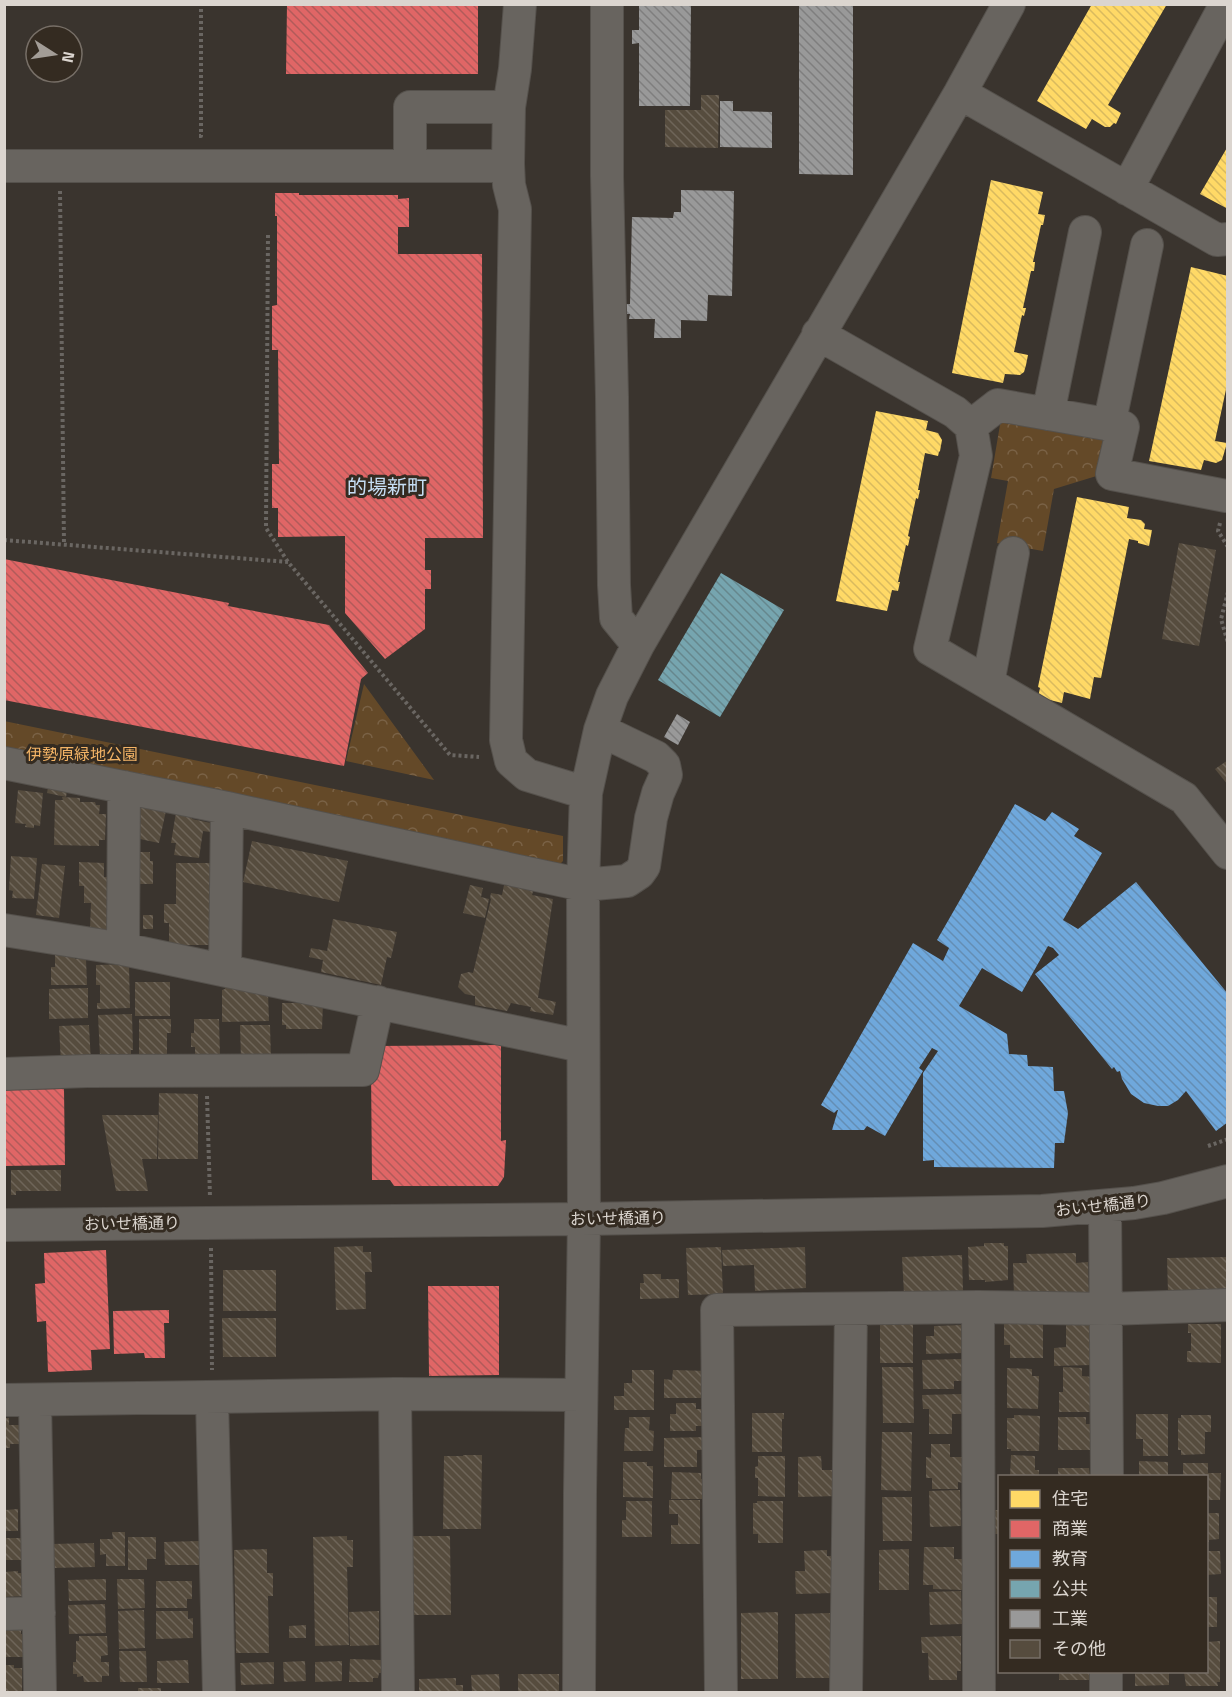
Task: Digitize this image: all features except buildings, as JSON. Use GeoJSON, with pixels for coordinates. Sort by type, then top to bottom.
{"type":"FeatureCollection","features":[{"type":"Feature","properties":{"kind":"street"},"geometry":{"type":"LineString","coordinates":[[520,4],[515,69],[509,106],[509,184],[515,209],[506,740],[511,761],[527,775],[586,793]]}},
{"type":"Feature","properties":{"kind":"street"},"geometry":{"type":"LineString","coordinates":[[608,4],[607,176],[615,607],[616,618],[638,645]]}},
{"type":"Feature","properties":{"kind":"street"},"geometry":{"type":"LineString","coordinates":[[579,1692],[584,1219],[583,885],[586,793],[600,730],[612,696],[638,645],[960,93],[1009,4]]}},
{"type":"Feature","properties":{"kind":"street"},"geometry":{"type":"LineString","coordinates":[[1127,189],[1226,4]]}},
{"type":"Feature","properties":{"kind":"street"},"geometry":{"type":"LineString","coordinates":[[960,93],[1217,240],[1227,239]]}},
{"type":"Feature","properties":{"kind":"street"},"geometry":{"type":"LineString","coordinates":[[410,165],[410,107],[509,106]]}},
{"type":"Feature","properties":{"kind":"street"},"geometry":{"type":"LineString","coordinates":[[4,166],[508,164]]}},
{"type":"Feature","properties":{"kind":"street"},"geometry":{"type":"LineString","coordinates":[[1048,414],[1085,232]]}},
{"type":"Feature","properties":{"kind":"street"},"geometry":{"type":"LineString","coordinates":[[1108,424],[1147,245]]}},
{"type":"Feature","properties":{"kind":"street"},"geometry":{"type":"LineString","coordinates":[[818,334],[955,412],[971,426],[975,456],[930,649],[1184,798],[1227,853]]}},
{"type":"Feature","properties":{"kind":"street"},"geometry":{"type":"LineString","coordinates":[[971,426],[998,405],[1123,427],[1113,474],[1226,496]]}},
{"type":"Feature","properties":{"kind":"street"},"geometry":{"type":"LineString","coordinates":[[988,683],[1013,553]]}},
{"type":"Feature","properties":{"kind":"street"},"geometry":{"type":"LineString","coordinates":[[4,763],[227,808],[583,885],[627,881],[639,873],[644,866],[651,818],[666,775],[664,765],[656,757],[600,730]]}},
{"type":"Feature","properties":{"kind":"street"},"geometry":{"type":"LineString","coordinates":[[123,950],[124,787]]}},
{"type":"Feature","properties":{"kind":"street"},"geometry":{"type":"LineString","coordinates":[[225,970],[227,808]]}},
{"type":"Feature","properties":{"kind":"street"},"geometry":{"type":"LineString","coordinates":[[4,930],[225,970],[582,1046]]}},
{"type":"Feature","properties":{"kind":"street"},"geometry":{"type":"LineString","coordinates":[[4,1074],[87,1071],[363,1070],[378,1002]]}},
{"type":"Feature","properties":{"kind":"street","name":"おいせ橋通り"},"geometry":{"type":"LineString","coordinates":[[4,1225],[584,1219],[1042,1211],[1163,1198],[1227,1181]]}},
{"type":"Feature","properties":{"kind":"street"},"geometry":{"type":"LineString","coordinates":[[1105,1206],[1107,1475]]}},
{"type":"Feature","properties":{"kind":"street"},"geometry":{"type":"LineString","coordinates":[[721,1692],[717,1310],[978,1307],[1107,1309],[1227,1305]]}},
{"type":"Feature","properties":{"kind":"street"},"geometry":{"type":"LineString","coordinates":[[978,1307],[979,1692]]}},
{"type":"Feature","properties":{"kind":"street"},"geometry":{"type":"LineString","coordinates":[[846,1692],[851,1309]]}},
{"type":"Feature","properties":{"kind":"street"},"geometry":{"type":"LineString","coordinates":[[4,1400],[395,1394],[581,1395]]}},
{"type":"Feature","properties":{"kind":"street"},"geometry":{"type":"LineString","coordinates":[[395,1394],[398,1692]]}},
{"type":"Feature","properties":{"kind":"street"},"geometry":{"type":"LineString","coordinates":[[212,1398],[219,1692]]}},
{"type":"Feature","properties":{"kind":"street"},"geometry":{"type":"LineString","coordinates":[[35,1400],[40,1692]]}},
{"type":"Feature","properties":{"kind":"street"},"geometry":{"type":"LineString","coordinates":[[4,1614],[39,1613]]}},
{"type":"Feature","properties":{"kind":"street"},"geometry":{"type":"LineString","coordinates":[[1106,1673],[1106,1692]]}},
{"type":"Feature","properties":{"kind":"path"},"geometry":{"type":"LineString","coordinates":[[188,165],[188,136],[201,136],[201,4]]}},
{"type":"Feature","properties":{"kind":"path"},"geometry":{"type":"LineString","coordinates":[[60,184],[64,545]]}},
{"type":"Feature","properties":{"kind":"path"},"geometry":{"type":"LineString","coordinates":[[268,235],[266,528],[288,562],[450,755],[479,757]]}},
{"type":"Feature","properties":{"kind":"path"},"geometry":{"type":"LineString","coordinates":[[4,540],[288,562]]}},
{"type":"Feature","properties":{"kind":"path"},"geometry":{"type":"LineString","coordinates":[[1227,592],[1221,619],[1227,643]]}},
{"type":"Feature","properties":{"kind":"path"},"geometry":{"type":"LineString","coordinates":[[206,1071],[211,1200]]}},
{"type":"Feature","properties":{"kind":"path"},"geometry":{"type":"LineString","coordinates":[[1208,1146],[1227,1139]]}},
{"type":"Feature","properties":{"kind":"path"},"geometry":{"type":"LineString","coordinates":[[211,1244],[212,1398]]}},
{"type":"Feature","properties":{"kind":"green space"},"geometry":{"type":"Polygon","coordinates":[[[1002,413],[1109,439],[1103,474],[1054,489],[1043,551],[997,543],[1008,481],[991,478],[1002,413]]]}},
{"type":"Feature","properties":{"kind":"green space"},"geometry":{"type":"Polygon","coordinates":[[[364,684],[434,780],[346,761],[364,684]]]}},
{"type":"Feature","properties":{"kind":"green space","name":"伊勢原緑地公園"},"geometry":{"type":"Polygon","coordinates":[[[4,721],[563,836],[563,861],[556,868],[5,755],[4,721]]]}},
{"type":"Feature","properties":{"kind":"district","name":"的場新町"},"geometry":{"type":"Point","coordinates":[387,486]}}]}
